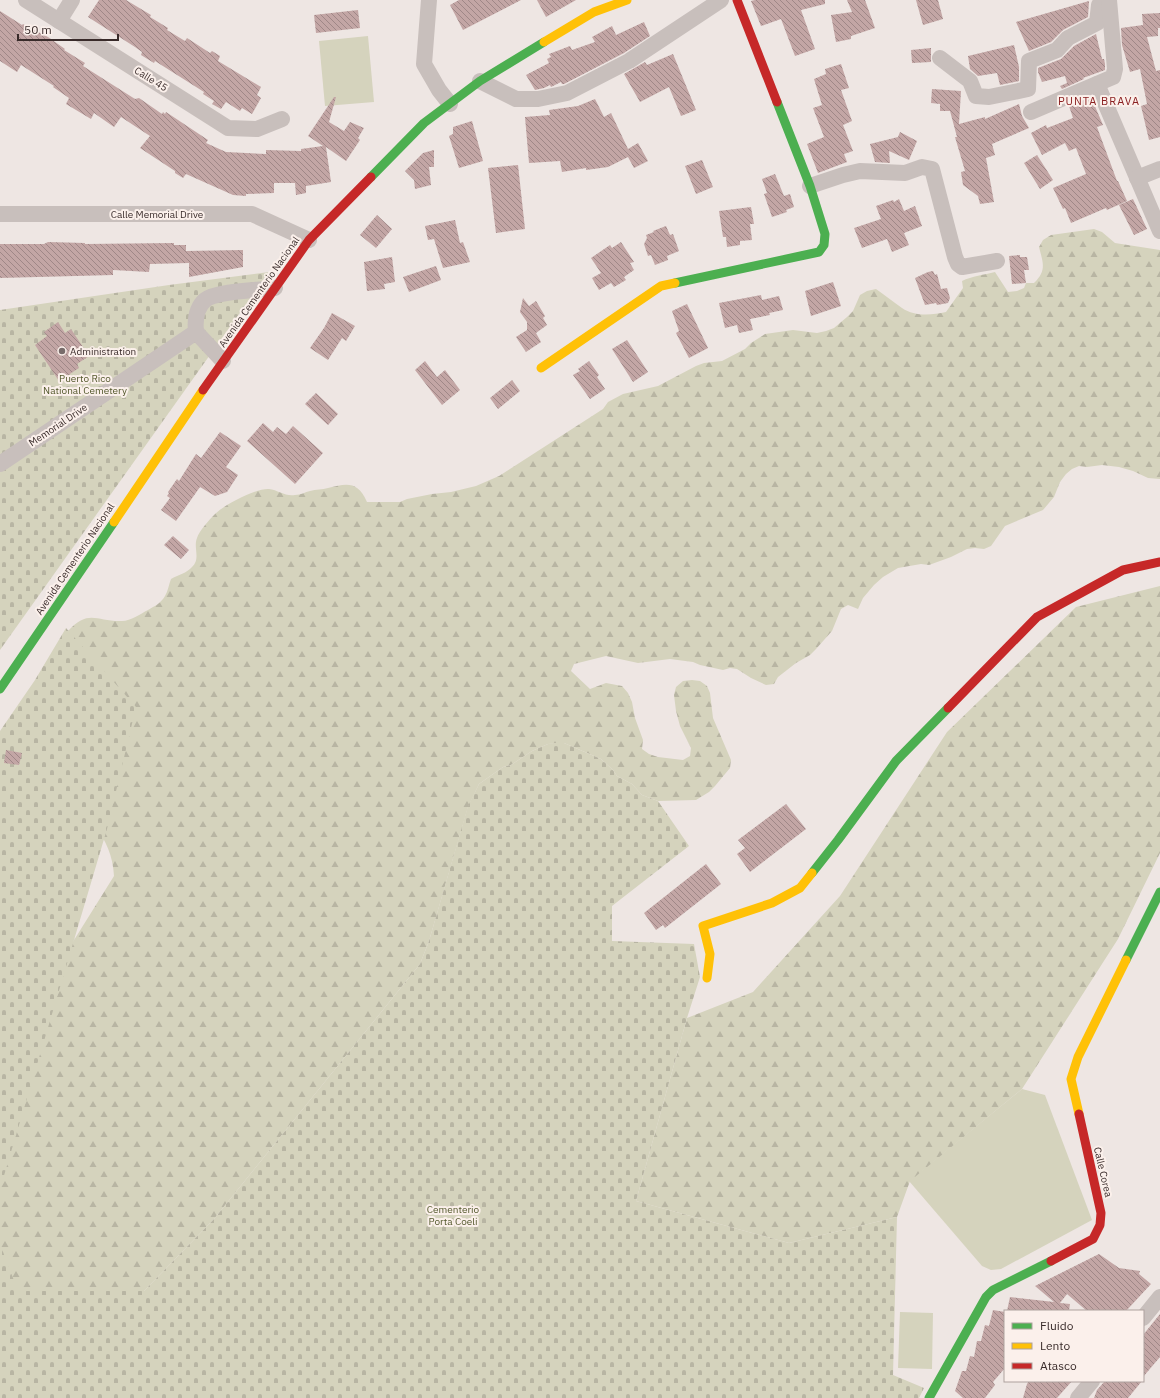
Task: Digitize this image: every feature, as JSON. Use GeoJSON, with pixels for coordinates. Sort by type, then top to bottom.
{"type":"FeatureCollection","features":[{"type":"Feature","properties":{"kind":"street","name":"Calle 45"},"geometry":{"type":"LineString","coordinates":[[26,0],[228,128],[257,129],[282,119]]}},
{"type":"Feature","properties":{"kind":"street"},"geometry":{"type":"LineString","coordinates":[[59,21],[72,0]]}},
{"type":"Feature","properties":{"kind":"street"},"geometry":{"type":"LineString","coordinates":[[429,0],[424,64],[439,90],[450,104]]}},
{"type":"Feature","properties":{"kind":"street","name":"Avenida Cementerio Nacional"},"geometry":{"type":"LineString","coordinates":[[0,689],[223,361],[309,240],[424,124],[480,81],[592,6],[627,0]]}},
{"type":"Feature","properties":{"kind":"street"},"geometry":{"type":"LineString","coordinates":[[480,81],[516,99],[538,99],[567,93],[629,61],[720,0]]}},
{"type":"Feature","properties":{"kind":"street"},"geometry":{"type":"LineString","coordinates":[[541,368],[661,286],[819,252],[824,245],[825,234],[810,186],[737,0]]}},
{"type":"Feature","properties":{"kind":"street"},"geometry":{"type":"LineString","coordinates":[[940,58],[970,82],[976,96],[989,97],[1028,89],[1029,61],[1057,50],[1068,38],[1097,23],[1099,5],[1108,0],[1115,70],[1113,77],[1031,112]]}},
{"type":"Feature","properties":{"kind":"street"},"geometry":{"type":"LineString","coordinates":[[1097,84],[1160,231]]}},
{"type":"Feature","properties":{"kind":"street"},"geometry":{"type":"LineString","coordinates":[[810,186],[860,171],[905,173],[922,167],[932,169],[958,264],[962,267],[997,261]]}},
{"type":"Feature","properties":{"kind":"street"},"geometry":{"type":"LineString","coordinates":[[1138,178],[1160,170]]}},
{"type":"Feature","properties":{"kind":"street","name":"Calle Memorial Drive"},"geometry":{"type":"LineString","coordinates":[[0,214],[252,214],[309,240]]}},
{"type":"Feature","properties":{"kind":"street"},"geometry":{"type":"LineString","coordinates":[[223,361],[196,332],[195,322],[198,311],[205,300],[218,295],[275,288]]}},
{"type":"Feature","properties":{"kind":"street","name":"Memorial Drive"},"geometry":{"type":"LineString","coordinates":[[0,464],[196,332]]}},
{"type":"Feature","properties":{"kind":"street"},"geometry":{"type":"LineString","coordinates":[[707,978],[710,954],[703,926],[772,903],[800,888],[838,840],[896,761],[1037,616],[1123,570],[1160,562]]}},
{"type":"Feature","properties":{"kind":"street","name":"Calle Corea"},"geometry":{"type":"LineString","coordinates":[[929,1398],[986,1297],[993,1290],[1093,1239],[1100,1225],[1102,1213],[1071,1079],[1078,1057],[1160,892]]}},
{"type":"Feature","properties":{"kind":"street"},"geometry":{"type":"LineString","coordinates":[[1144,1317],[1160,1297]]}},
{"type":"Feature","properties":{"kind":"street"},"geometry":{"type":"LineString","coordinates":[[1078,1398],[1091,1382]]}},
{"type":"Feature","properties":{"kind":"green space"},"geometry":{"type":"Polygon","coordinates":[[[368,36],[374,102],[325,106],[319,41],[368,36]]]}},
{"type":"Feature","properties":{"kind":"green space"},"geometry":{"type":"Polygon","coordinates":[[[1094,229],[1102,232],[1115,243],[1160,250],[1160,479],[1148,478],[1133,471],[1119,467],[1102,465],[1087,467],[1079,466],[1072,469],[1060,482],[1054,497],[1043,510],[1005,526],[991,546],[984,549],[967,549],[929,565],[921,564],[898,568],[883,577],[863,598],[858,609],[848,605],[841,609],[832,631],[816,649],[810,655],[796,663],[778,677],[774,684],[766,685],[737,669],[730,668],[723,670],[693,662],[670,659],[638,663],[606,656],[574,664],[571,671],[590,689],[606,683],[622,686],[628,693],[632,702],[635,718],[643,740],[642,749],[649,754],[658,757],[683,760],[690,756],[691,748],[680,726],[674,695],[676,687],[683,681],[700,681],[707,686],[710,693],[713,718],[731,760],[730,768],[709,792],[696,800],[658,801],[642,795],[632,784],[617,776],[601,759],[564,743],[548,744],[532,751],[511,765],[503,767],[479,784],[468,807],[429,941],[420,964],[214,1219],[144,1291],[0,1313],[0,1110],[31,1009],[114,876],[108,849],[95,825],[68,631],[75,624],[88,618],[125,621],[158,604],[165,596],[171,579],[188,571],[195,564],[196,542],[198,535],[204,526],[219,510],[256,491],[269,489],[288,495],[297,495],[312,490],[341,485],[351,485],[360,490],[367,502],[400,502],[407,499],[451,492],[476,486],[499,476],[603,409],[608,402],[623,394],[658,386],[704,363],[722,361],[745,349],[765,334],[793,330],[817,333],[834,328],[853,311],[860,295],[867,291],[876,289],[902,308],[912,313],[935,314],[946,312],[963,288],[962,281],[995,272],[1008,292],[1017,291],[1024,288],[1026,283],[1034,283],[1041,274],[1043,262],[1039,247],[1043,240],[1051,235],[1094,229]]]}},
{"type":"Feature","properties":{"kind":"green space","name":"Puerto Rico National Cemetery"},"geometry":{"type":"Polygon","coordinates":[[[269,272],[0,650],[0,310],[269,272]]]}},
{"type":"Feature","properties":{"kind":"green space"},"geometry":{"type":"Polygon","coordinates":[[[1160,586],[1160,853],[1118,939],[1022,1089],[910,1181],[897,1217],[789,1243],[636,1201],[687,1018],[753,992],[840,896],[947,732],[1076,607],[1160,586]]]}},
{"type":"Feature","properties":{"kind":"green space"},"geometry":{"type":"Polygon","coordinates":[[[66,628],[136,707],[107,829],[0,1189],[0,731],[35,680],[66,628]]]}},
{"type":"Feature","properties":{"kind":"green space","name":"Cementerio Porta Coeli"},"geometry":{"type":"Polygon","coordinates":[[[564,743],[601,759],[617,776],[632,784],[642,795],[658,801],[689,846],[612,906],[612,941],[694,944],[700,977],[687,1018],[636,1201],[789,1243],[897,1217],[893,1375],[924,1388],[919,1398],[0,1398],[0,1244],[18,1291],[144,1291],[214,1219],[420,964],[429,941],[468,806],[479,784],[503,767],[511,765],[532,751],[548,744],[564,743]]]}},
{"type":"Feature","properties":{"kind":"green space"},"geometry":{"type":"Polygon","coordinates":[[[1022,1089],[1045,1095],[1092,1220],[1001,1269],[991,1270],[982,1266],[909,1181],[1022,1089]]]}},
{"type":"Feature","properties":{"kind":"green space"},"geometry":{"type":"Polygon","coordinates":[[[900,1312],[933,1313],[932,1369],[898,1368],[900,1312]]]}},
{"type":"Feature","properties":{"kind":"building"},"geometry":{"type":"Polygon","coordinates":[[[99,0],[126,0],[151,15],[150,17],[168,28],[167,30],[185,41],[187,38],[210,53],[212,51],[220,56],[218,61],[261,87],[257,95],[261,98],[252,114],[242,108],[240,111],[226,102],[221,109],[212,104],[214,101],[203,94],[204,92],[155,61],[154,63],[141,55],[142,52],[88,17],[99,0]]]}},
{"type":"Feature","properties":{"kind":"building"},"geometry":{"type":"Polygon","coordinates":[[[459,0],[521,0],[463,30],[450,5],[459,0]]]}},
{"type":"Feature","properties":{"kind":"building"},"geometry":{"type":"Polygon","coordinates":[[[537,0],[576,0],[546,17],[537,0]]]}},
{"type":"Feature","properties":{"kind":"building"},"geometry":{"type":"Polygon","coordinates":[[[825,0],[825,4],[801,10],[815,49],[795,56],[781,19],[761,26],[751,1],[825,0]]]}},
{"type":"Feature","properties":{"kind":"building"},"geometry":{"type":"Polygon","coordinates":[[[847,0],[865,0],[875,28],[851,36],[851,39],[836,42],[831,15],[852,12],[847,0]]]}},
{"type":"Feature","properties":{"kind":"building"},"geometry":{"type":"Polygon","coordinates":[[[916,0],[938,0],[943,19],[923,25],[916,0]]]}},
{"type":"Feature","properties":{"kind":"building"},"geometry":{"type":"Polygon","coordinates":[[[1089,1],[1088,17],[1063,30],[1051,42],[1029,51],[1016,22],[1089,1]]]}},
{"type":"Feature","properties":{"kind":"building"},"geometry":{"type":"Polygon","coordinates":[[[358,10],[360,28],[316,33],[314,15],[358,10]]]}},
{"type":"Feature","properties":{"kind":"building"},"geometry":{"type":"Polygon","coordinates":[[[0,11],[22,25],[23,24],[48,37],[65,49],[64,50],[85,63],[83,66],[135,99],[139,98],[162,114],[163,112],[165,114],[166,112],[208,140],[206,143],[226,152],[266,154],[266,150],[301,151],[301,149],[323,146],[308,136],[334,97],[336,97],[329,122],[344,131],[350,122],[364,128],[358,138],[360,140],[346,161],[326,147],[331,182],[306,186],[306,193],[296,195],[295,183],[274,183],[274,193],[246,194],[246,196],[233,195],[186,174],[183,178],[140,148],[150,136],[121,117],[114,127],[94,113],[91,119],[66,104],[69,98],[53,87],[54,86],[21,65],[17,72],[0,61],[0,11]]]}},
{"type":"Feature","properties":{"kind":"building"},"geometry":{"type":"Polygon","coordinates":[[[1160,13],[1160,28],[1158,28],[1158,36],[1147,37],[1156,71],[1160,70],[1160,137],[1149,140],[1141,106],[1147,104],[1140,69],[1130,72],[1122,45],[1121,28],[1143,25],[1142,14],[1160,13]]]}},
{"type":"Feature","properties":{"kind":"building"},"geometry":{"type":"Polygon","coordinates":[[[644,22],[650,36],[624,53],[564,84],[561,82],[551,87],[550,85],[535,90],[526,75],[549,63],[547,59],[551,57],[549,54],[570,46],[572,50],[595,42],[592,37],[612,26],[616,35],[644,22]]]}},
{"type":"Feature","properties":{"kind":"building"},"geometry":{"type":"Polygon","coordinates":[[[1096,34],[1102,59],[1104,59],[1105,70],[1083,78],[1084,79],[1062,89],[1060,86],[1067,83],[1065,76],[1042,82],[1038,68],[1061,59],[1074,46],[1096,34]]]}},
{"type":"Feature","properties":{"kind":"building"},"geometry":{"type":"Polygon","coordinates":[[[1014,45],[1019,67],[1019,81],[1000,85],[997,73],[978,76],[970,69],[968,56],[1014,45]]]}},
{"type":"Feature","properties":{"kind":"building"},"geometry":{"type":"Polygon","coordinates":[[[931,48],[931,62],[912,63],[911,50],[931,48]]]}},
{"type":"Feature","properties":{"kind":"building"},"geometry":{"type":"Polygon","coordinates":[[[673,54],[696,110],[681,116],[669,87],[640,102],[624,74],[645,62],[647,65],[673,54]]]}},
{"type":"Feature","properties":{"kind":"building"},"geometry":{"type":"Polygon","coordinates":[[[841,64],[849,88],[841,90],[852,121],[843,125],[853,151],[844,154],[847,162],[818,173],[807,144],[824,137],[813,108],[822,105],[814,79],[826,74],[825,69],[841,64]]]}},
{"type":"Feature","properties":{"kind":"building"},"geometry":{"type":"Polygon","coordinates":[[[932,89],[961,91],[959,124],[985,117],[985,119],[1019,104],[1022,116],[1029,128],[992,144],[995,155],[986,158],[994,202],[980,204],[978,196],[963,185],[961,172],[965,171],[955,137],[957,137],[950,111],[940,111],[940,104],[931,103],[932,89]]]}},
{"type":"Feature","properties":{"kind":"building"},"geometry":{"type":"Polygon","coordinates":[[[1091,97],[1103,125],[1097,127],[1117,181],[1127,201],[1071,223],[1065,208],[1063,209],[1053,188],[1086,174],[1076,148],[1069,151],[1065,143],[1042,155],[1031,133],[1046,125],[1047,128],[1073,118],[1069,106],[1091,97]]]}},
{"type":"Feature","properties":{"kind":"building"},"geometry":{"type":"Polygon","coordinates":[[[595,99],[604,117],[611,113],[628,149],[638,143],[648,161],[634,168],[628,157],[608,167],[586,170],[586,168],[562,172],[560,161],[529,163],[525,117],[550,115],[549,110],[578,106],[595,99]]]}},
{"type":"Feature","properties":{"kind":"building"},"geometry":{"type":"Polygon","coordinates":[[[472,121],[483,161],[459,168],[449,136],[453,134],[453,127],[472,121]]]}},
{"type":"Feature","properties":{"kind":"building"},"geometry":{"type":"Polygon","coordinates":[[[900,132],[917,141],[909,160],[889,151],[890,163],[875,162],[870,144],[898,137],[900,132]]]}},
{"type":"Feature","properties":{"kind":"building"},"geometry":{"type":"Polygon","coordinates":[[[434,150],[434,167],[429,167],[431,185],[415,189],[414,180],[405,171],[423,153],[434,150]]]}},
{"type":"Feature","properties":{"kind":"building"},"geometry":{"type":"Polygon","coordinates":[[[1037,155],[1053,180],[1040,189],[1024,163],[1037,155]]]}},
{"type":"Feature","properties":{"kind":"building"},"geometry":{"type":"Polygon","coordinates":[[[702,160],[713,187],[696,194],[685,166],[702,160]]]}},
{"type":"Feature","properties":{"kind":"building"},"geometry":{"type":"Polygon","coordinates":[[[518,165],[525,229],[496,233],[488,168],[518,165]]]}},
{"type":"Feature","properties":{"kind":"building"},"geometry":{"type":"Polygon","coordinates":[[[775,174],[784,196],[790,194],[794,207],[786,210],[787,212],[772,217],[764,194],[767,193],[762,179],[775,174]]]}},
{"type":"Feature","properties":{"kind":"building"},"geometry":{"type":"Polygon","coordinates":[[[899,199],[904,211],[915,206],[922,226],[904,233],[909,245],[892,252],[887,239],[862,248],[854,228],[881,219],[876,206],[893,200],[894,202],[899,199]]]}},
{"type":"Feature","properties":{"kind":"building"},"geometry":{"type":"Polygon","coordinates":[[[1133,199],[1147,229],[1134,235],[1119,205],[1133,199]]]}},
{"type":"Feature","properties":{"kind":"building"},"geometry":{"type":"Polygon","coordinates":[[[751,207],[754,224],[750,224],[752,240],[740,241],[740,245],[727,247],[726,237],[723,237],[719,211],[751,207]]]}},
{"type":"Feature","properties":{"kind":"building"},"geometry":{"type":"Polygon","coordinates":[[[377,215],[392,229],[376,248],[360,235],[377,215]]]}},
{"type":"Feature","properties":{"kind":"building"},"geometry":{"type":"Polygon","coordinates":[[[455,220],[460,243],[463,242],[470,262],[443,268],[434,239],[428,240],[425,226],[455,220]]]}},
{"type":"Feature","properties":{"kind":"building"},"geometry":{"type":"Polygon","coordinates":[[[666,226],[670,235],[673,234],[679,251],[667,256],[668,260],[655,265],[651,255],[648,256],[644,244],[647,238],[646,235],[666,226]]]}},
{"type":"Feature","properties":{"kind":"building"},"geometry":{"type":"Polygon","coordinates":[[[48,242],[85,244],[174,243],[174,245],[186,245],[186,251],[243,250],[243,267],[189,277],[189,263],[150,264],[149,272],[113,270],[113,275],[0,278],[0,244],[44,244],[48,242]]]}},
{"type":"Feature","properties":{"kind":"building"},"geometry":{"type":"Polygon","coordinates":[[[621,242],[634,262],[630,263],[634,270],[624,277],[626,280],[614,287],[611,283],[599,290],[592,278],[601,273],[591,258],[610,245],[612,248],[621,242]]]}},
{"type":"Feature","properties":{"kind":"building"},"geometry":{"type":"Polygon","coordinates":[[[1020,255],[1020,257],[1027,257],[1029,270],[1024,270],[1026,283],[1012,284],[1009,256],[1020,255]]]}},
{"type":"Feature","properties":{"kind":"building"},"geometry":{"type":"Polygon","coordinates":[[[392,257],[395,282],[384,284],[385,289],[367,291],[364,262],[392,257]]]}},
{"type":"Feature","properties":{"kind":"building"},"geometry":{"type":"Polygon","coordinates":[[[436,266],[441,280],[409,292],[403,277],[436,266]]]}},
{"type":"Feature","properties":{"kind":"building"},"geometry":{"type":"Polygon","coordinates":[[[933,271],[935,275],[937,274],[941,289],[947,288],[950,298],[948,303],[925,305],[915,278],[933,271]]]}},
{"type":"Feature","properties":{"kind":"building"},"geometry":{"type":"Polygon","coordinates":[[[833,282],[841,306],[811,316],[805,291],[833,282]]]}},
{"type":"Feature","properties":{"kind":"building"},"geometry":{"type":"Polygon","coordinates":[[[761,295],[762,300],[779,296],[783,310],[769,313],[770,315],[750,319],[753,330],[739,333],[737,325],[725,328],[719,303],[761,295]]]}},
{"type":"Feature","properties":{"kind":"building"},"geometry":{"type":"Polygon","coordinates":[[[523,298],[529,306],[536,301],[545,316],[543,318],[547,325],[536,333],[541,342],[526,352],[516,337],[527,330],[527,322],[520,312],[523,298]]]}},
{"type":"Feature","properties":{"kind":"building"},"geometry":{"type":"Polygon","coordinates":[[[687,304],[708,348],[689,358],[676,333],[679,331],[672,311],[687,304]]]}},
{"type":"Feature","properties":{"kind":"building"},"geometry":{"type":"Polygon","coordinates":[[[332,313],[355,326],[346,341],[342,338],[328,360],[310,348],[324,328],[332,313]]]}},
{"type":"Feature","properties":{"kind":"building","name":"Administration"},"geometry":{"type":"Polygon","coordinates":[[[58,322],[65,333],[71,329],[89,356],[77,364],[79,368],[59,381],[35,345],[47,336],[44,332],[58,322]]]}},
{"type":"Feature","properties":{"kind":"building"},"geometry":{"type":"Polygon","coordinates":[[[627,340],[648,372],[633,382],[612,349],[627,340]]]}},
{"type":"Feature","properties":{"kind":"building"},"geometry":{"type":"Polygon","coordinates":[[[425,361],[437,377],[445,370],[460,390],[442,405],[415,370],[425,361]]]}},
{"type":"Feature","properties":{"kind":"building"},"geometry":{"type":"Polygon","coordinates":[[[589,361],[599,375],[597,377],[605,389],[590,399],[573,375],[580,371],[578,369],[589,361]]]}},
{"type":"Feature","properties":{"kind":"building"},"geometry":{"type":"Polygon","coordinates":[[[512,380],[520,391],[498,409],[490,398],[512,380]]]}},
{"type":"Feature","properties":{"kind":"building"},"geometry":{"type":"Polygon","coordinates":[[[316,393],[338,414],[328,425],[305,404],[316,393]]]}},
{"type":"Feature","properties":{"kind":"building"},"geometry":{"type":"Polygon","coordinates":[[[263,423],[273,432],[277,427],[286,434],[293,426],[323,453],[295,484],[247,441],[263,423]]]}},
{"type":"Feature","properties":{"kind":"building"},"geometry":{"type":"Polygon","coordinates":[[[220,432],[241,446],[226,467],[238,475],[227,492],[215,496],[200,487],[176,521],[161,510],[170,498],[167,496],[169,493],[168,492],[177,479],[179,481],[196,454],[201,458],[220,432]]]}},
{"type":"Feature","properties":{"kind":"building"},"geometry":{"type":"Polygon","coordinates":[[[173,536],[189,550],[181,559],[164,545],[173,536]]]}},
{"type":"Feature","properties":{"kind":"building"},"geometry":{"type":"Polygon","coordinates":[[[6,750],[22,753],[19,765],[4,763],[6,750]]]}},
{"type":"Feature","properties":{"kind":"building"},"geometry":{"type":"Polygon","coordinates":[[[786,804],[806,829],[750,872],[737,854],[745,848],[738,840],[786,804]]]}},
{"type":"Feature","properties":{"kind":"building"},"geometry":{"type":"Polygon","coordinates":[[[706,864],[721,884],[665,928],[663,925],[656,930],[644,913],[706,864]]]}},
{"type":"Feature","properties":{"kind":"building"},"geometry":{"type":"Polygon","coordinates":[[[1099,1254],[1119,1268],[1140,1271],[1139,1274],[1151,1284],[1127,1310],[1086,1310],[1067,1294],[1060,1303],[1070,1304],[1069,1310],[1007,1310],[1010,1297],[1054,1302],[1035,1286],[1099,1254]]]}},
{"type":"Feature","properties":{"kind":"building"},"geometry":{"type":"Polygon","coordinates":[[[993,1310],[1004,1312],[1004,1369],[993,1382],[995,1385],[985,1398],[963,1398],[955,1391],[962,1371],[966,1371],[970,1356],[974,1357],[977,1341],[981,1341],[985,1325],[989,1326],[993,1310]]]}},
{"type":"Feature","properties":{"kind":"building"},"geometry":{"type":"Polygon","coordinates":[[[1160,1314],[1160,1357],[1144,1376],[1144,1334],[1160,1314]]]}},
{"type":"Feature","properties":{"kind":"building"},"geometry":{"type":"Polygon","coordinates":[[[1028,1382],[1071,1382],[1057,1398],[1023,1398],[1028,1382]]]}},
{"type":"Feature","properties":{"kind":"building"},"geometry":{"type":"Polygon","coordinates":[[[1104,1382],[1141,1382],[1128,1398],[1094,1398],[1097,1390],[1104,1382]]]}},
{"type":"Feature","properties":{"kind":"traffic: fast"},"geometry":{"type":"LineString","coordinates":[[371,177],[424,123],[480,81],[544,42]]}},
{"type":"Feature","properties":{"kind":"traffic: fast"},"geometry":{"type":"LineString","coordinates":[[675,283],[819,252],[824,245],[825,234],[810,186],[777,102]]}},
{"type":"Feature","properties":{"kind":"traffic: fast"},"geometry":{"type":"LineString","coordinates":[[0,689],[114,522]]}},
{"type":"Feature","properties":{"kind":"traffic: fast"},"geometry":{"type":"LineString","coordinates":[[812,873],[896,761],[948,708]]}},
{"type":"Feature","properties":{"kind":"traffic: fast"},"geometry":{"type":"LineString","coordinates":[[1126,960],[1160,892]]}},
{"type":"Feature","properties":{"kind":"traffic: fast"},"geometry":{"type":"LineString","coordinates":[[929,1398],[986,1297],[993,1290],[1051,1261]]}},
{"type":"Feature","properties":{"kind":"traffic: slow"},"geometry":{"type":"LineString","coordinates":[[544,42],[594,12],[627,0]]}},
{"type":"Feature","properties":{"kind":"traffic: slow"},"geometry":{"type":"LineString","coordinates":[[541,368],[661,286],[675,283]]}},
{"type":"Feature","properties":{"kind":"traffic: slow"},"geometry":{"type":"LineString","coordinates":[[114,522],[203,390]]}},
{"type":"Feature","properties":{"kind":"traffic: slow"},"geometry":{"type":"LineString","coordinates":[[707,978],[710,954],[703,926],[772,903],[800,888],[812,873]]}},
{"type":"Feature","properties":{"kind":"traffic: slow"},"geometry":{"type":"LineString","coordinates":[[1079,1114],[1071,1079],[1078,1057],[1126,960]]}},
{"type":"Feature","properties":{"kind":"traffic: jam"},"geometry":{"type":"LineString","coordinates":[[737,0],[777,102]]}},
{"type":"Feature","properties":{"kind":"traffic: jam"},"geometry":{"type":"LineString","coordinates":[[203,390],[309,240],[371,177]]}},
{"type":"Feature","properties":{"kind":"traffic: jam"},"geometry":{"type":"LineString","coordinates":[[948,708],[1037,617],[1123,570],[1160,562]]}},
{"type":"Feature","properties":{"kind":"traffic: jam"},"geometry":{"type":"LineString","coordinates":[[1051,1261],[1093,1239],[1100,1225],[1101,1213],[1079,1114]]}},
{"type":"Feature","properties":{"kind":"place","name":"Administration"},"geometry":{"type":"Point","coordinates":[62,351]}},
{"type":"Feature","properties":{"kind":"district","name":"PUNTA BRAVA"},"geometry":{"type":"Point","coordinates":[1099,101]}}]}
